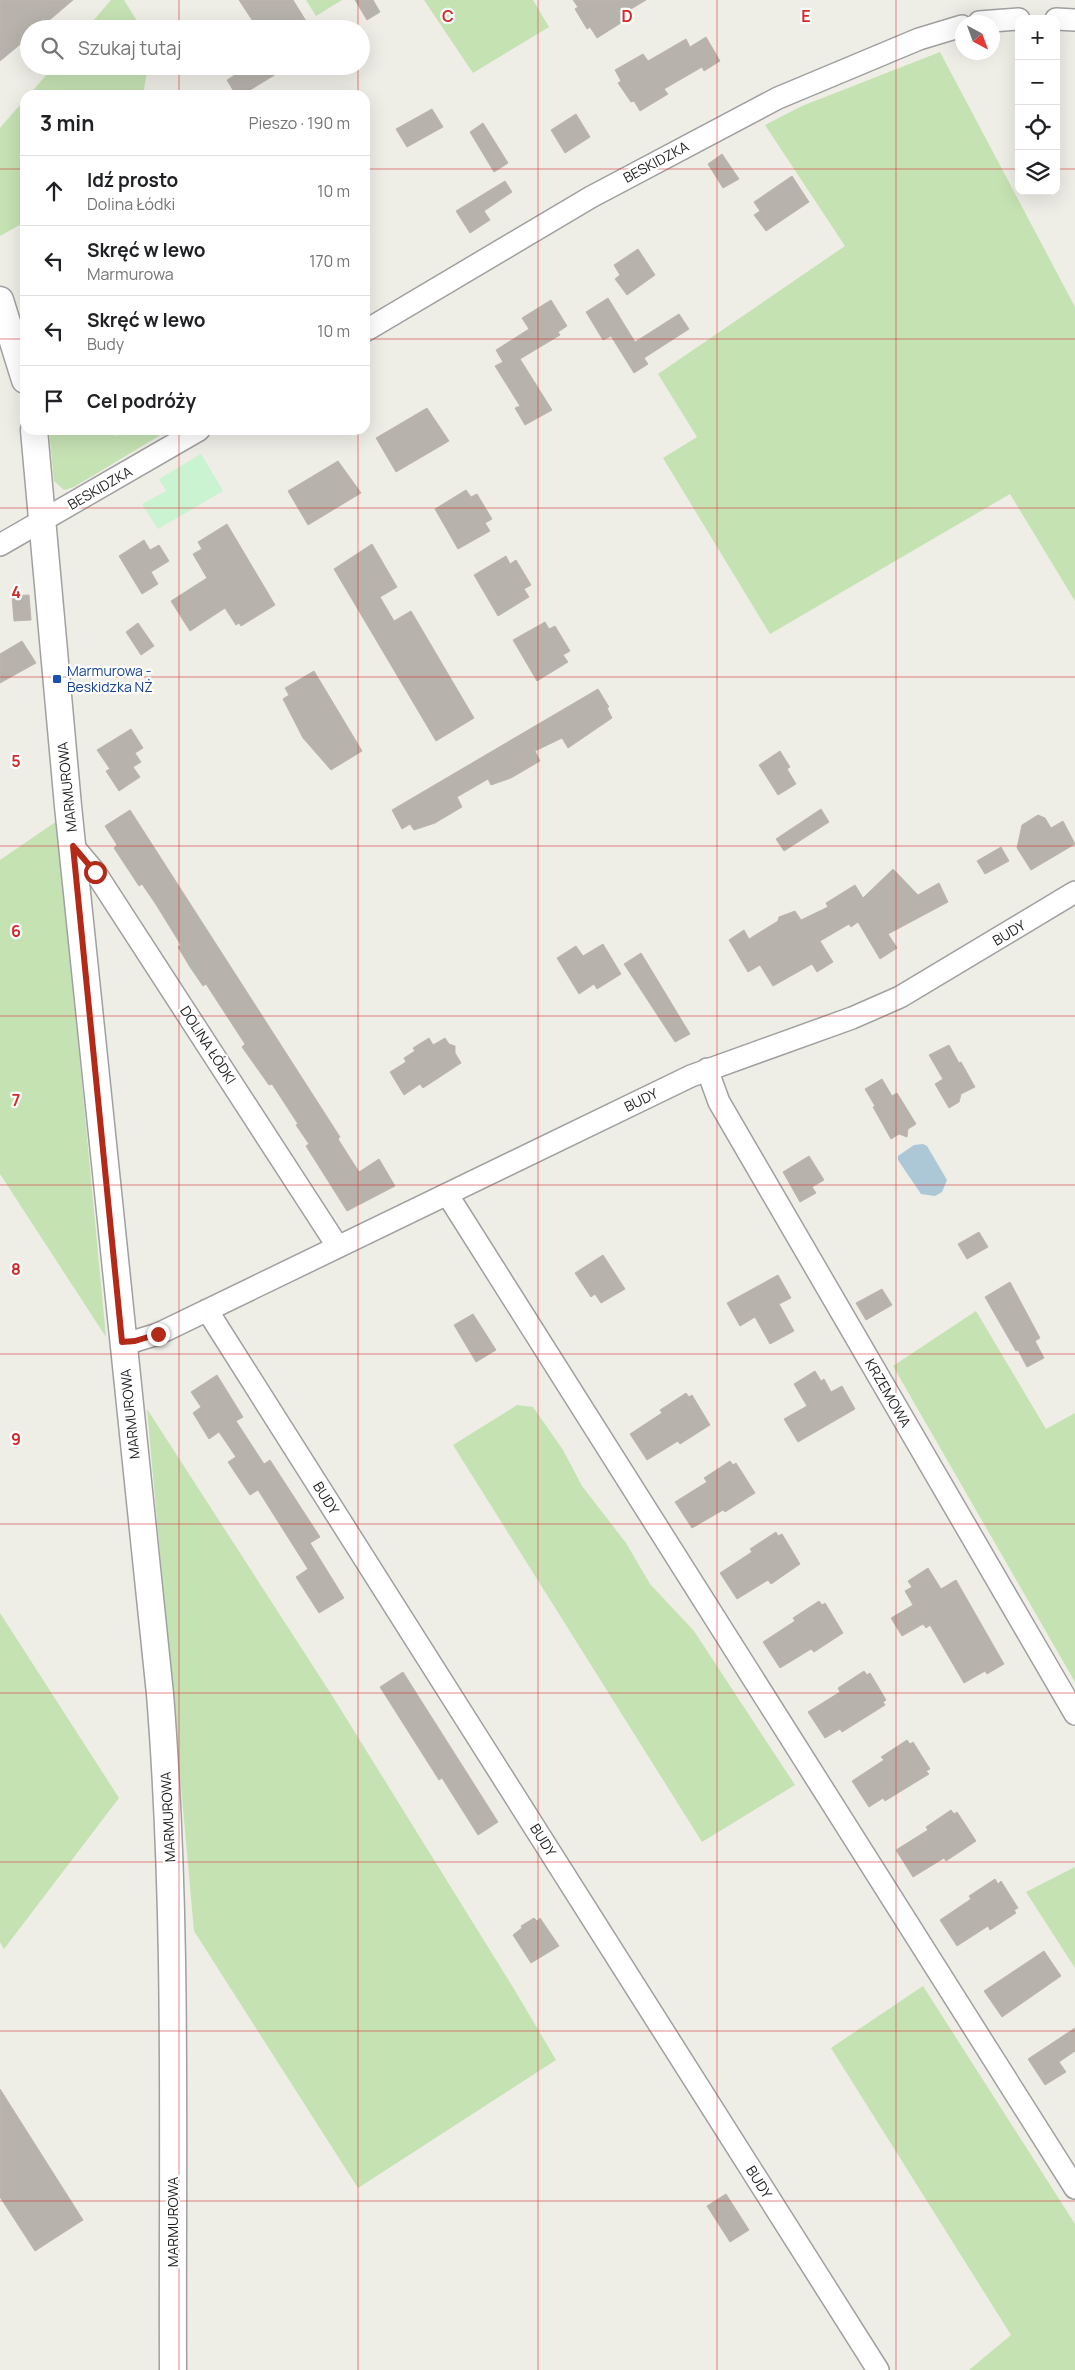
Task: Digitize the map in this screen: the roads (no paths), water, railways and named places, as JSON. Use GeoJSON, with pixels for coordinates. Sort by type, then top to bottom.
{"type":"FeatureCollection","features":[{"type":"Feature","properties":{"kind":"street"},"geometry":{"type":"LineString","coordinates":[[1000,20],[1015,19]]}},
{"type":"Feature","properties":{"kind":"street"},"geometry":{"type":"LineString","coordinates":[[1060,19],[1075,20]]}},
{"type":"Feature","properties":{"kind":"street","name":"BESKIDZKA"},"geometry":{"type":"LineString","coordinates":[[370,328],[591,197],[778,98],[920,39],[955,28]]}},
{"type":"Feature","properties":{"kind":"street"},"geometry":{"type":"LineString","coordinates":[[0,300],[20,364]]}},
{"type":"Feature","properties":{"kind":"street","name":"MARMUROWA"},"geometry":{"type":"LineString","coordinates":[[34,435],[73,846],[122,1342],[160,1694],[168,1792],[171,1905],[173,2370]]}},
{"type":"Feature","properties":{"kind":"street","name":"BESKIDZKA"},"geometry":{"type":"LineString","coordinates":[[0,545],[190,435]]}},
{"type":"Feature","properties":{"kind":"street","name":"DOLINA ŁÓDKI"},"geometry":{"type":"LineString","coordinates":[[73,846],[95,872],[338,1247]]}},
{"type":"Feature","properties":{"kind":"street","name":"BUDY"},"geometry":{"type":"LineString","coordinates":[[122,1342],[135,1341],[158,1334],[707,1069],[852,1018],[900,997],[1075,892]]}},
{"type":"Feature","properties":{"kind":"street","name":"KRZEMOWA"},"geometry":{"type":"LineString","coordinates":[[707,1069],[719,1102],[1075,1714]]}},
{"type":"Feature","properties":{"kind":"street"},"geometry":{"type":"LineString","coordinates":[[447,1194],[1075,2188]]}},
{"type":"Feature","properties":{"kind":"street","name":"BUDY"},"geometry":{"type":"LineString","coordinates":[[207,1310],[878,2370]]}},
{"type":"Feature","properties":{"kind":"water"},"geometry":{"type":"Polygon","coordinates":[[[923,1144],[927,1146],[947,1180],[942,1192],[935,1196],[921,1194],[898,1160],[898,1156],[914,1145],[923,1144]]]}},
{"type":"Feature","properties":{"kind":"place","name":"Marmurowa - Beskidzka NŻ"},"geometry":{"type":"Point","coordinates":[57,679]}}]}
